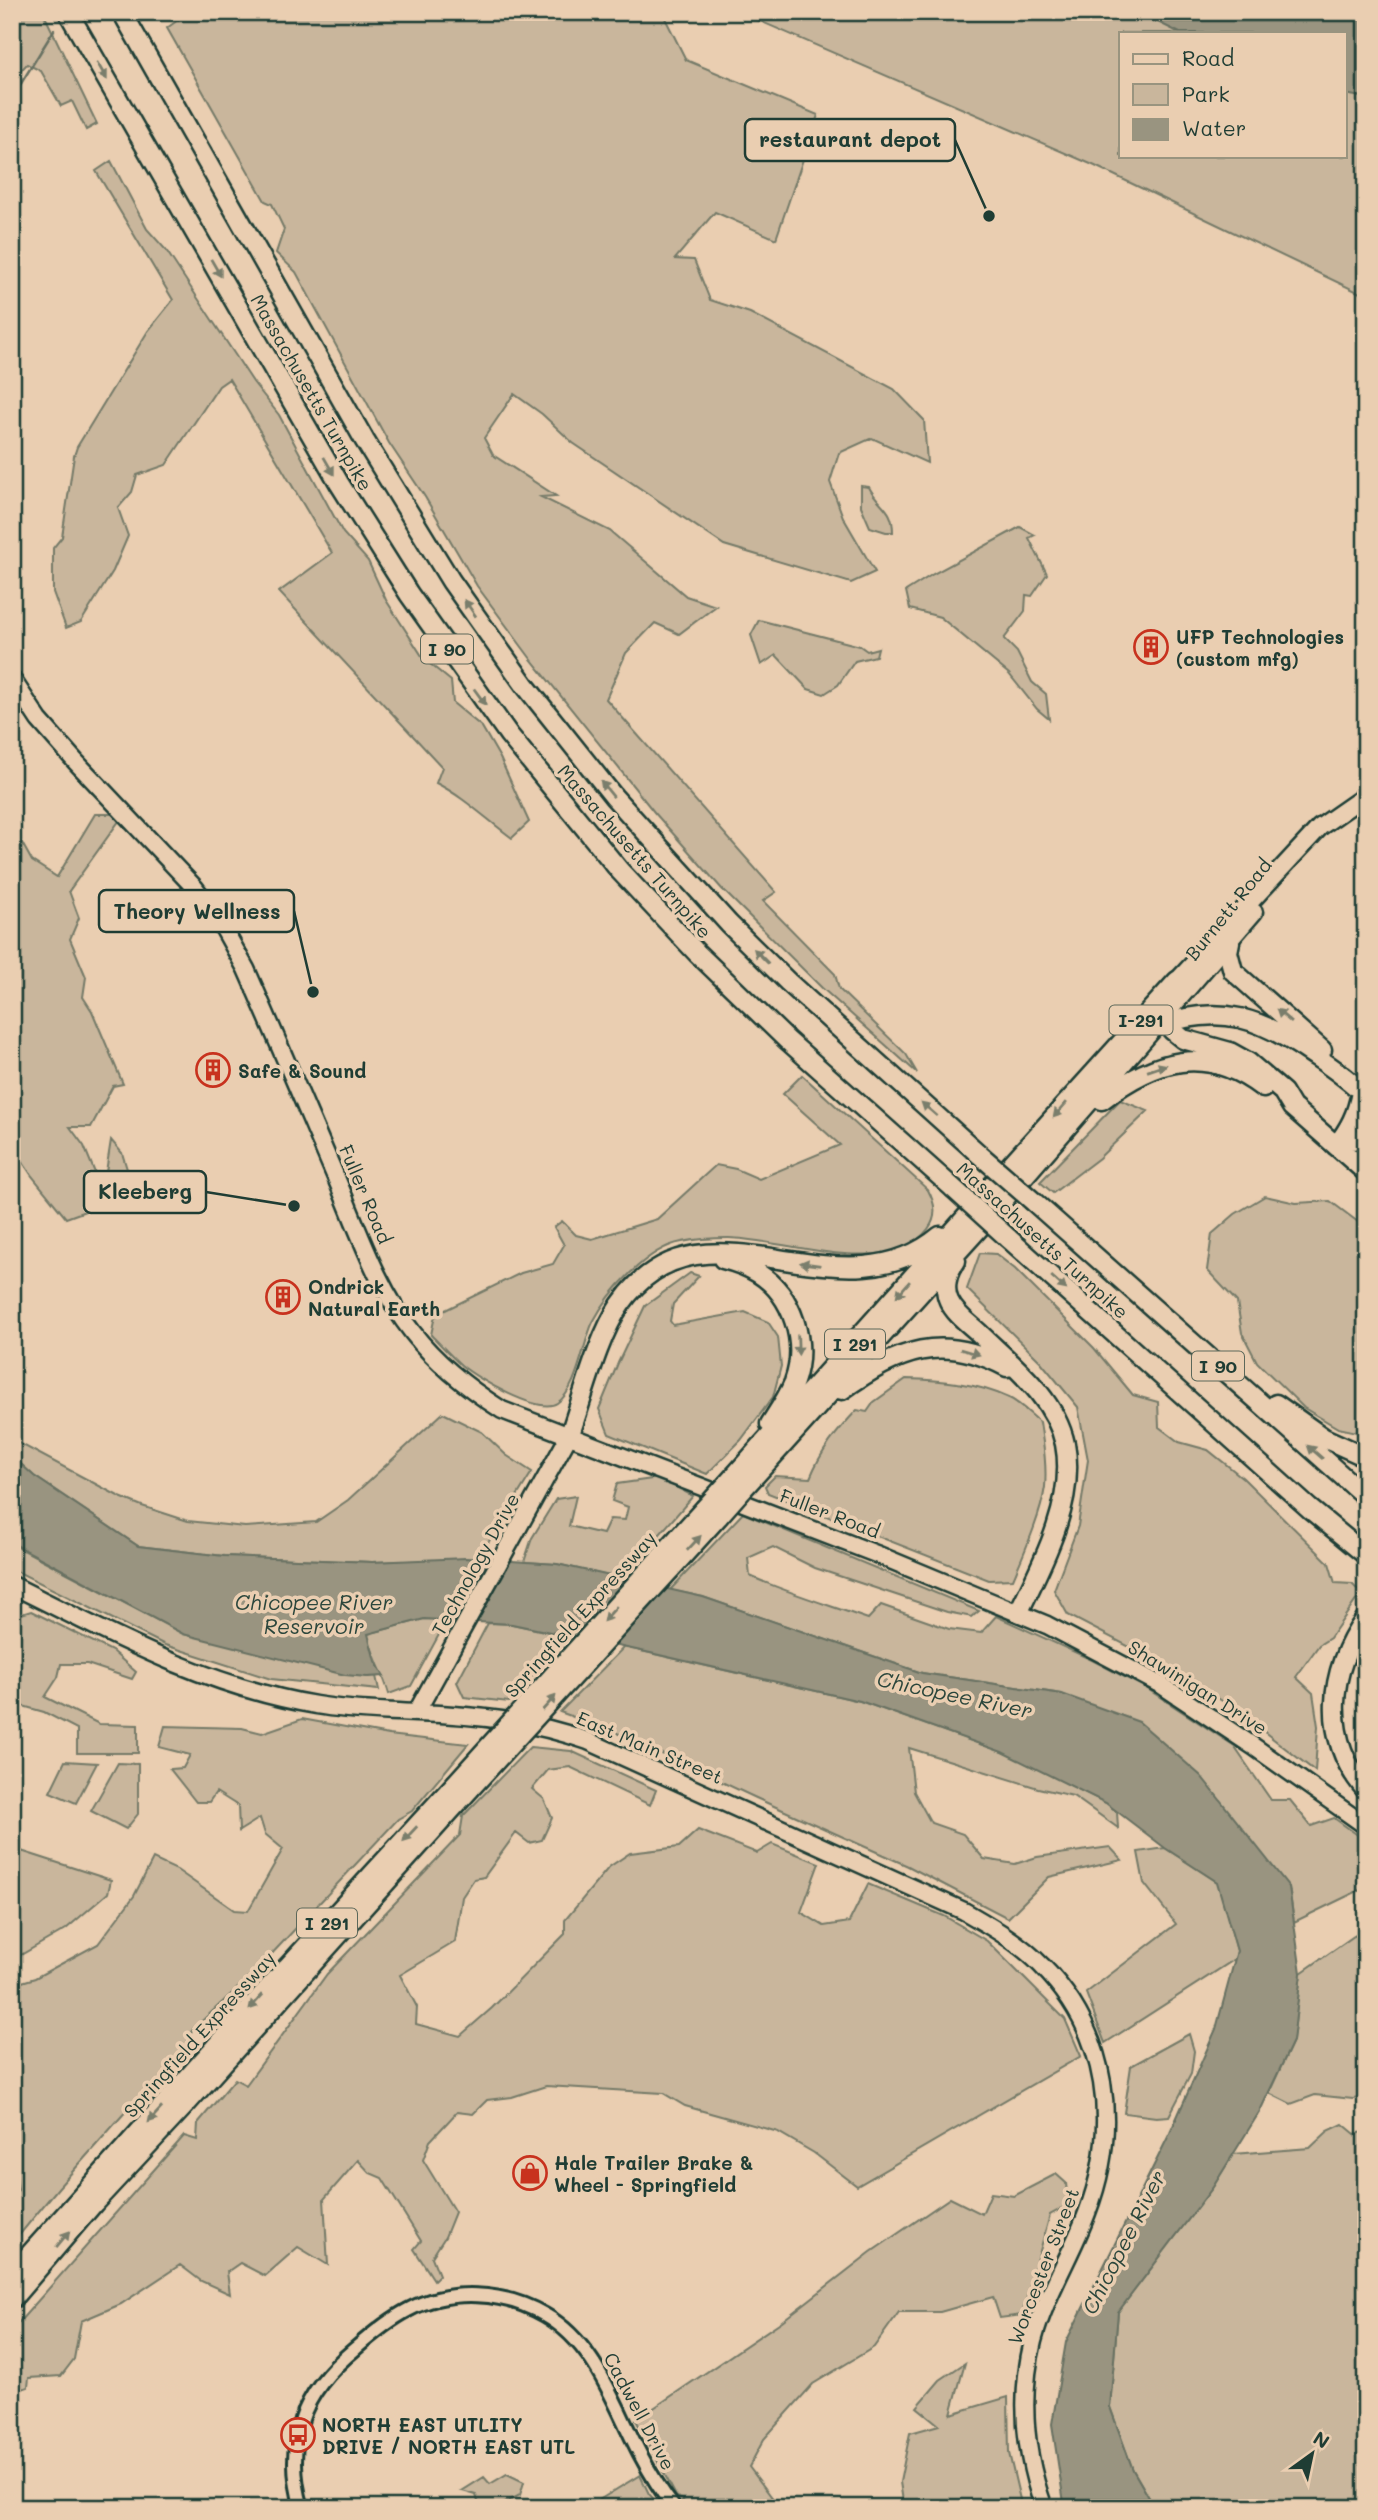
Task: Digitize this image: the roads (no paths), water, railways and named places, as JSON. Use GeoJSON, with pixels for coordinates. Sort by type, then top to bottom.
{"type":"FeatureCollection","features":[{"type":"Feature","properties":{"kind":"highway","name":"Massachusetts Turnpike"},"geometry":{"type":"LineString","coordinates":[[68,12],[339,483],[421,612],[509,735],[620,871],[697,953],[787,1041],[1310,1509],[1366,1555]]}},
{"type":"Feature","properties":{"kind":"highway","name":"Massachusetts Turnpike"},"geometry":{"type":"LineString","coordinates":[[122,12],[365,442],[451,580],[524,684],[614,797],[729,924],[788,982],[1366,1497]]}},
{"type":"Feature","properties":{"kind":"highway"},"geometry":{"type":"LineString","coordinates":[[1230,942],[1228,952],[1233,971],[1341,1066],[1359,1089],[1357,1113],[1352,1126],[1336,1146]]}},
{"type":"Feature","properties":{"kind":"highway"},"geometry":{"type":"LineString","coordinates":[[1162,1022],[1177,981]]}},
{"type":"Feature","properties":{"kind":"highway","name":"Springfield Expressway"},"geometry":{"type":"LineString","coordinates":[[14,2297],[463,1786],[712,1512],[979,1200],[1177,981]]}},
{"type":"Feature","properties":{"kind":"highway"},"geometry":{"type":"LineString","coordinates":[[1105,1059],[1162,1022],[1206,1015],[1227,1015],[1276,1030],[1359,1089]]}},
{"type":"Feature","properties":{"kind":"highway"},"geometry":{"type":"LineString","coordinates":[[1162,1022],[1183,1039],[1230,1052],[1248,1062],[1283,1092],[1293,1107],[1366,1172]]}},
{"type":"Feature","properties":{"kind":"highway","name":"Springfield Expressway"},"geometry":{"type":"LineString","coordinates":[[734,1484],[802,1424],[1162,1022]]}},
{"type":"Feature","properties":{"kind":"highway"},"geometry":{"type":"LineString","coordinates":[[1062,1133],[1123,1084],[1151,1069],[1178,1062],[1207,1062],[1233,1068],[1281,1102],[1293,1107]]}},
{"type":"Feature","properties":{"kind":"highway"},"geometry":{"type":"LineString","coordinates":[[1336,1146],[1350,1140],[1366,1139]]}},
{"type":"Feature","properties":{"kind":"highway"},"geometry":{"type":"LineString","coordinates":[[570,1434],[608,1327],[630,1292],[655,1270],[678,1259],[706,1253],[731,1252],[831,1266],[879,1265],[904,1258],[926,1246],[979,1200]]}},
{"type":"Feature","properties":{"kind":"highway"},"geometry":{"type":"LineString","coordinates":[[980,1227],[949,1271],[946,1295],[957,1314],[1043,1398],[1057,1419],[1065,1445],[1062,1509],[1019,1611]]}},
{"type":"Feature","properties":{"kind":"highway"},"geometry":{"type":"LineString","coordinates":[[1070,1234],[1282,1409],[1324,1438],[1366,1457]]}},
{"type":"Feature","properties":{"kind":"highway"},"geometry":{"type":"LineString","coordinates":[[706,1253],[746,1266],[770,1282],[790,1310],[798,1333],[799,1359],[791,1389],[734,1484]]}},
{"type":"Feature","properties":{"kind":"highway"},"geometry":{"type":"LineString","coordinates":[[802,1424],[835,1395],[863,1376],[920,1350],[963,1350],[992,1359],[1022,1376]]}},
{"type":"Feature","properties":{"kind":"highway"},"geometry":{"type":"LineString","coordinates":[[1236,1441],[1310,1518],[1366,1567]]}},
{"type":"Feature","properties":{"kind":"highway"},"geometry":{"type":"LineString","coordinates":[[1366,1618],[1342,1661],[1334,1702],[1335,1726],[1342,1750],[1353,1773],[1366,1790]]}},
{"type":"Feature","properties":{"kind":"highway"},"geometry":{"type":"LineString","coordinates":[[1366,1637],[1352,1666],[1346,1688],[1345,1710],[1352,1746],[1366,1772]]}},
{"type":"Feature","properties":{"kind":"highway","name":"Springfield Expressway"},"geometry":{"type":"LineString","coordinates":[[12,2274],[277,1978],[463,1786]]}},
{"type":"Feature","properties":{"kind":"main road","name":"Fuller Road"},"geometry":{"type":"LineString","coordinates":[[12,679],[55,738],[195,888],[225,930],[246,969],[376,1272],[411,1331],[441,1363],[481,1396],[502,1409],[996,1602]]}},
{"type":"Feature","properties":{"kind":"main road","name":"Burnett Road"},"geometry":{"type":"LineString","coordinates":[[1177,981],[1320,827],[1366,795]]}},
{"type":"Feature","properties":{"kind":"main road","name":"Burnett Road"},"geometry":{"type":"LineString","coordinates":[[1162,1022],[1230,942],[1320,827]]}},
{"type":"Feature","properties":{"kind":"main road","name":"Technology Drive"},"geometry":{"type":"LineString","coordinates":[[416,1713],[570,1434]]}},
{"type":"Feature","properties":{"kind":"main road","name":"East Main Street"},"geometry":{"type":"LineString","coordinates":[[12,1585],[158,1657],[226,1683],[273,1697],[363,1712],[487,1718],[557,1731],[588,1741],[947,1903],[988,1924],[1042,1965],[1074,2006],[1091,2040],[1097,2060],[1106,2121]]}},
{"type":"Feature","properties":{"kind":"main road","name":"Shawinigan Drive"},"geometry":{"type":"LineString","coordinates":[[996,1602],[1094,1648],[1163,1686],[1366,1826]]}},
{"type":"Feature","properties":{"kind":"main road","name":"Worcester Street"},"geometry":{"type":"LineString","coordinates":[[1044,2508],[1029,2458],[1024,2425],[1028,2368],[1042,2315],[1086,2214],[1100,2174],[1106,2121]]}},
{"type":"Feature","properties":{"kind":"street","name":"Cadwell Drive"},"geometry":{"type":"LineString","coordinates":[[302,2508],[296,2479],[295,2447],[305,2411],[326,2377],[365,2341],[407,2310],[441,2298],[471,2295],[492,2296],[526,2305],[556,2322],[575,2339],[597,2369],[652,2475],[674,2508]]}},
{"type":"Feature","properties":{"kind":"water"},"geometry":{"type":"Polygon","coordinates":[[[1137,12],[1366,12],[1366,98],[1346,94],[1346,32],[1178,32],[1137,12]]]}},
{"type":"Feature","properties":{"kind":"water"},"geometry":{"type":"Polygon","coordinates":[[[12,1456],[34,1476],[138,1546],[224,1556],[372,1562],[466,1558],[557,1564],[703,1597],[922,1673],[1062,1694],[1139,1722],[1201,1776],[1289,1887],[1301,1973],[1293,2041],[1260,2111],[1213,2187],[1118,2312],[1110,2407],[1133,2470],[1155,2508],[1067,2508],[1052,2424],[1066,2342],[1170,2133],[1216,2029],[1237,1951],[1217,1882],[1165,1848],[1106,1803],[1002,1752],[860,1701],[512,1624],[424,1619],[368,1634],[375,1661],[384,1676],[367,1677],[345,1675],[183,1634],[12,1543],[12,1456]]]}},
{"type":"Feature","properties":{"kind":"waterway"},"geometry":{"type":"LineString","coordinates":[[12,98],[54,30]]}},
{"type":"Feature","properties":{"kind":"place","name":"restaurant depot"},"geometry":{"type":"Point","coordinates":[989,216]}},
{"type":"Feature","properties":{"kind":"place","name":"UFP Technologies (custom mfg)"},"geometry":{"type":"Point","coordinates":[1151,647]}},
{"type":"Feature","properties":{"kind":"place","name":"Theory Wellness"},"geometry":{"type":"Point","coordinates":[313,992]}},
{"type":"Feature","properties":{"kind":"place","name":"Safe & Sound"},"geometry":{"type":"Point","coordinates":[213,1070]}},
{"type":"Feature","properties":{"kind":"place","name":"Kleeberg"},"geometry":{"type":"Point","coordinates":[294,1206]}},
{"type":"Feature","properties":{"kind":"place","name":"Ondrick Natural Earth"},"geometry":{"type":"Point","coordinates":[283,1297]}},
{"type":"Feature","properties":{"kind":"place","name":"Hale Trailer Brake & Wheel - Springfield"},"geometry":{"type":"Point","coordinates":[530,2173]}},
{"type":"Feature","properties":{"kind":"place","name":"NORTH EAST UTLITY DRIVE / NORTH EAST UTL"},"geometry":{"type":"Point","coordinates":[298,2435]}},
{"type":"Feature","properties":{"kind":"water label","name":"Chicopee River Reservoir"},"geometry":{"type":"Point","coordinates":[314,1613]}},
{"type":"Feature","properties":{"kind":"water label","name":"Chicopee River"},"geometry":{"type":"Point","coordinates":[955,1694]}},
{"type":"Feature","properties":{"kind":"water label","name":"Chicopee River"},"geometry":{"type":"Point","coordinates":[1123,2242]}}]}
